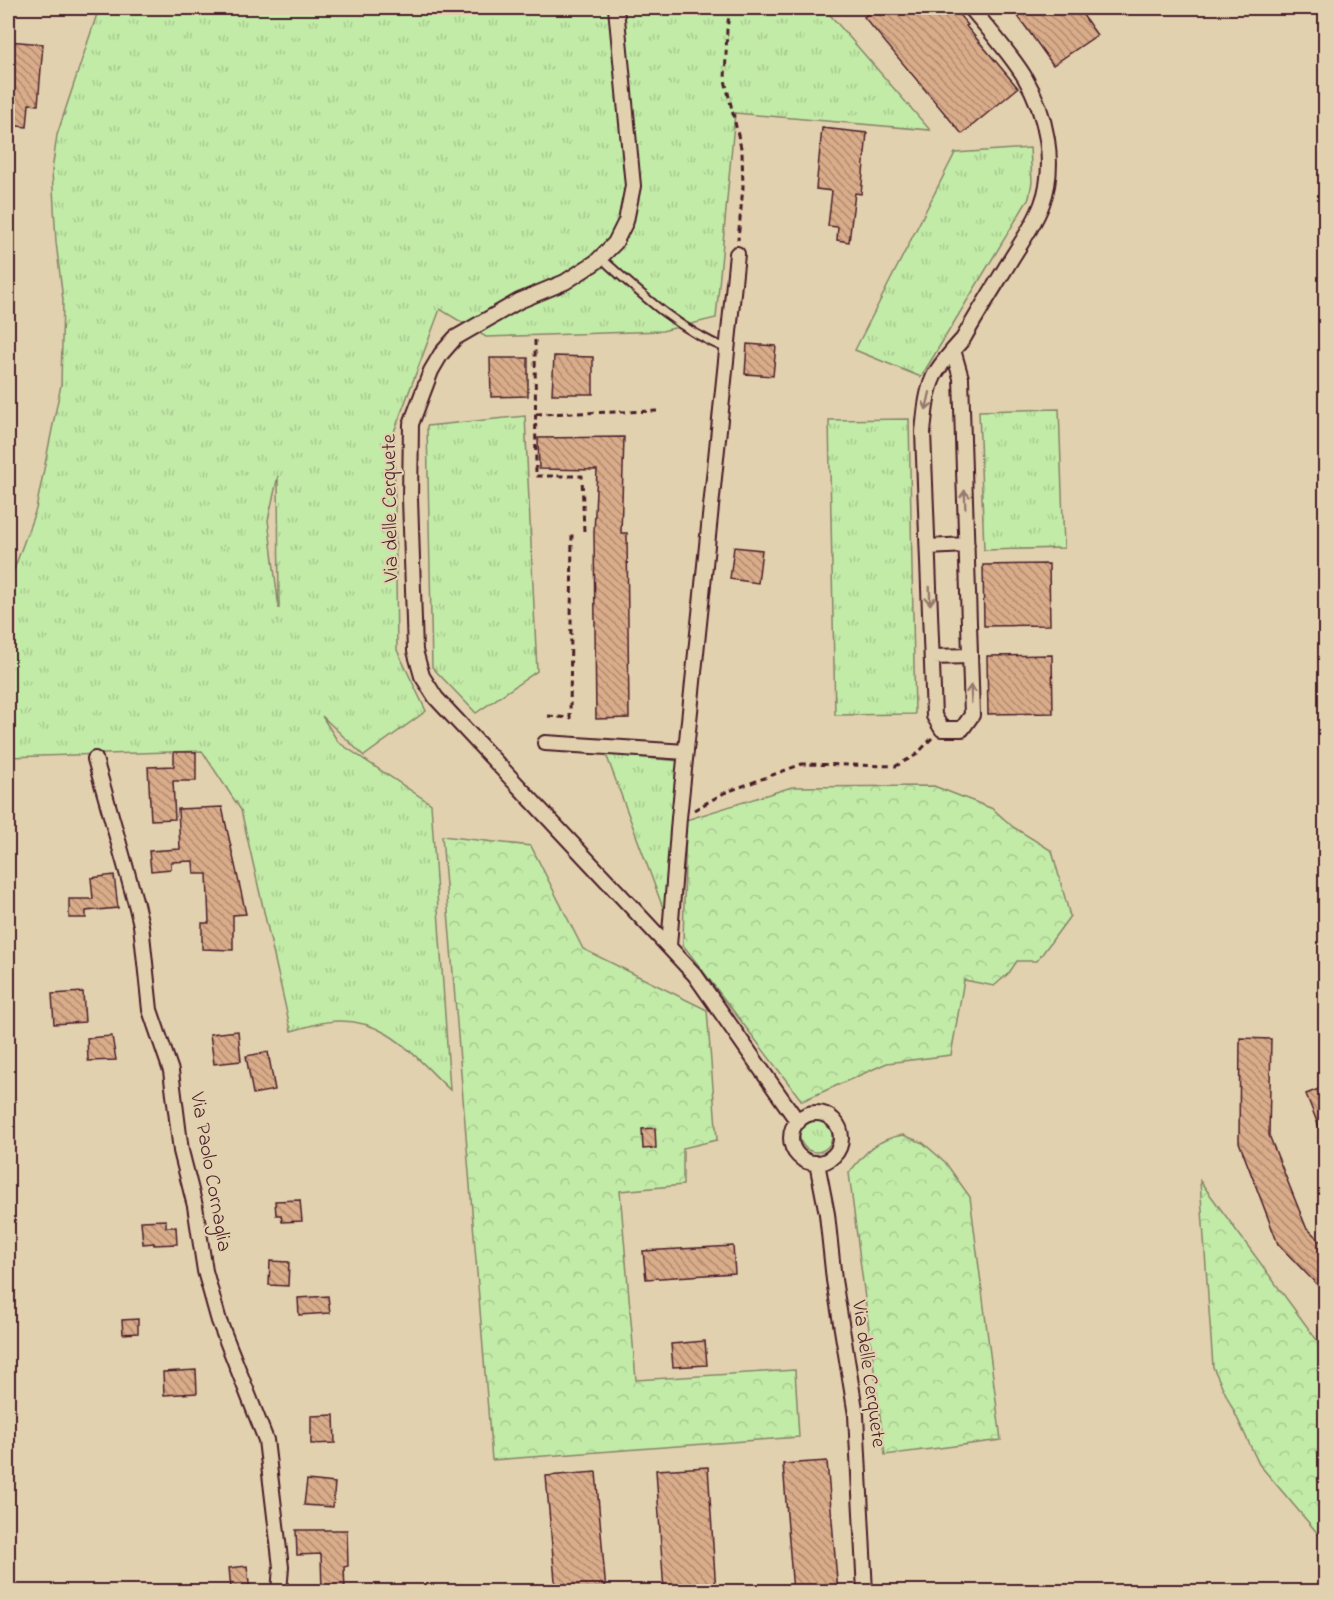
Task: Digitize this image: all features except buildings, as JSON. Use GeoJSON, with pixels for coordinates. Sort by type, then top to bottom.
{"type":"FeatureCollection","features":[{"type":"Feature","properties":{"kind":"street","name":"Via delle Cerquete"},"geometry":{"type":"LineString","coordinates":[[615,8],[633,186],[626,221],[615,243],[600,257],[565,282],[519,302],[454,338],[431,371],[411,424],[410,498],[416,651],[423,676],[436,698],[695,975],[798,1122]]}},
{"type":"Feature","properties":{"kind":"street"},"geometry":{"type":"LineString","coordinates":[[953,350],[961,378],[972,715],[962,729],[942,729],[934,716],[923,432],[926,405],[934,376],[953,350],[963,339],[1042,204],[1048,171],[1049,147],[1044,122],[1025,78],[971,8]]}},
{"type":"Feature","properties":{"kind":"street"},"geometry":{"type":"LineString","coordinates":[[669,946],[679,818],[737,254]]}},
{"type":"Feature","properties":{"kind":"street"},"geometry":{"type":"LineString","coordinates":[[928,547],[967,545]]}},
{"type":"Feature","properties":{"kind":"street"},"geometry":{"type":"LineString","coordinates":[[932,657],[970,656]]}},
{"type":"Feature","properties":{"kind":"street"},"geometry":{"type":"LineString","coordinates":[[545,744],[686,752]]}},
{"type":"Feature","properties":{"kind":"street","name":"Via Paolo Cornaglia"},"geometry":{"type":"LineString","coordinates":[[95,759],[141,926],[150,1010],[171,1071],[181,1151],[195,1206],[206,1271],[219,1321],[266,1440],[281,1567],[279,1592]]}},
{"type":"Feature","properties":{"kind":"street"},"geometry":{"type":"LineString","coordinates":[[815,1113],[833,1120],[841,1138],[834,1155],[826,1161],[817,1163],[807,1162],[799,1156],[793,1149],[791,1139],[798,1122],[815,1113]]}},
{"type":"Feature","properties":{"kind":"street","name":"Via delle Cerquete"},"geometry":{"type":"LineString","coordinates":[[817,1163],[827,1214],[834,1280],[856,1415],[865,1592]]}},
{"type":"Feature","properties":{"kind":"lane"},"geometry":{"type":"LineString","coordinates":[[600,257],[652,305],[703,339],[727,349]]}},
{"type":"Feature","properties":{"kind":"path"},"geometry":{"type":"LineString","coordinates":[[730,8],[725,80],[742,152],[743,187],[737,254]]}},
{"type":"Feature","properties":{"kind":"path"},"geometry":{"type":"LineString","coordinates":[[535,340],[536,476],[582,476],[584,532]]}},
{"type":"Feature","properties":{"kind":"path"},"geometry":{"type":"LineString","coordinates":[[536,414],[657,411]]}},
{"type":"Feature","properties":{"kind":"path"},"geometry":{"type":"LineString","coordinates":[[548,716],[570,718],[572,532]]}},
{"type":"Feature","properties":{"kind":"path"},"geometry":{"type":"LineString","coordinates":[[679,818],[724,793],[802,764],[896,766],[916,755],[942,729]]}},
{"type":"Feature","properties":{"kind":"green space"},"geometry":{"type":"Polygon","coordinates":[[[99,8],[824,8],[930,130],[735,113],[716,318],[662,331],[486,337],[440,309],[394,432],[397,650],[426,711],[364,756],[322,716],[338,742],[431,804],[450,1090],[396,1040],[365,1024],[347,1021],[327,1022],[291,1031],[241,810],[202,751],[8,757],[8,586],[36,509],[61,385],[63,300],[56,242],[52,171],[57,135],[99,8]],[[278,476],[268,520],[279,609],[278,476]]]}},
{"type":"Feature","properties":{"kind":"green space"},"geometry":{"type":"Polygon","coordinates":[[[1030,148],[1032,182],[1029,198],[921,377],[855,350],[955,153],[1030,148]]]}},
{"type":"Feature","properties":{"kind":"green space"},"geometry":{"type":"Polygon","coordinates":[[[1059,409],[1064,548],[984,550],[979,411],[1059,409]]]}},
{"type":"Feature","properties":{"kind":"green space"},"geometry":{"type":"Polygon","coordinates":[[[525,416],[537,671],[476,713],[432,667],[427,426],[525,416]]]}},
{"type":"Feature","properties":{"kind":"green space"},"geometry":{"type":"Polygon","coordinates":[[[909,419],[915,714],[835,715],[829,420],[909,419]]]}},
{"type":"Feature","properties":{"kind":"green space"},"geometry":{"type":"Polygon","coordinates":[[[606,754],[679,761],[666,916],[606,754]]]}},
{"type":"Feature","properties":{"kind":"green space"},"geometry":{"type":"Polygon","coordinates":[[[934,786],[993,809],[1013,827],[1052,851],[1070,916],[1037,961],[1017,961],[1009,973],[994,986],[964,980],[951,1055],[887,1063],[802,1101],[683,945],[686,820],[792,787],[934,786]]]}},
{"type":"Feature","properties":{"kind":"green space"},"geometry":{"type":"Polygon","coordinates":[[[442,836],[531,846],[583,949],[707,1010],[717,1140],[683,1148],[683,1185],[620,1191],[636,1380],[795,1370],[799,1437],[492,1460],[442,836]]]}},
{"type":"Feature","properties":{"kind":"green space"},"geometry":{"type":"Polygon","coordinates":[[[816,1120],[827,1125],[832,1136],[827,1147],[816,1152],[805,1147],[800,1136],[805,1125],[816,1120]]]}},
{"type":"Feature","properties":{"kind":"green space"},"geometry":{"type":"Polygon","coordinates":[[[903,1135],[923,1143],[945,1162],[970,1197],[1001,1440],[885,1455],[849,1173],[879,1143],[903,1135]]]}},
{"type":"Feature","properties":{"kind":"green space"},"geometry":{"type":"Polygon","coordinates":[[[1200,1181],[1325,1351],[1325,1542],[1259,1464],[1213,1367],[1200,1181]]]}}]}
